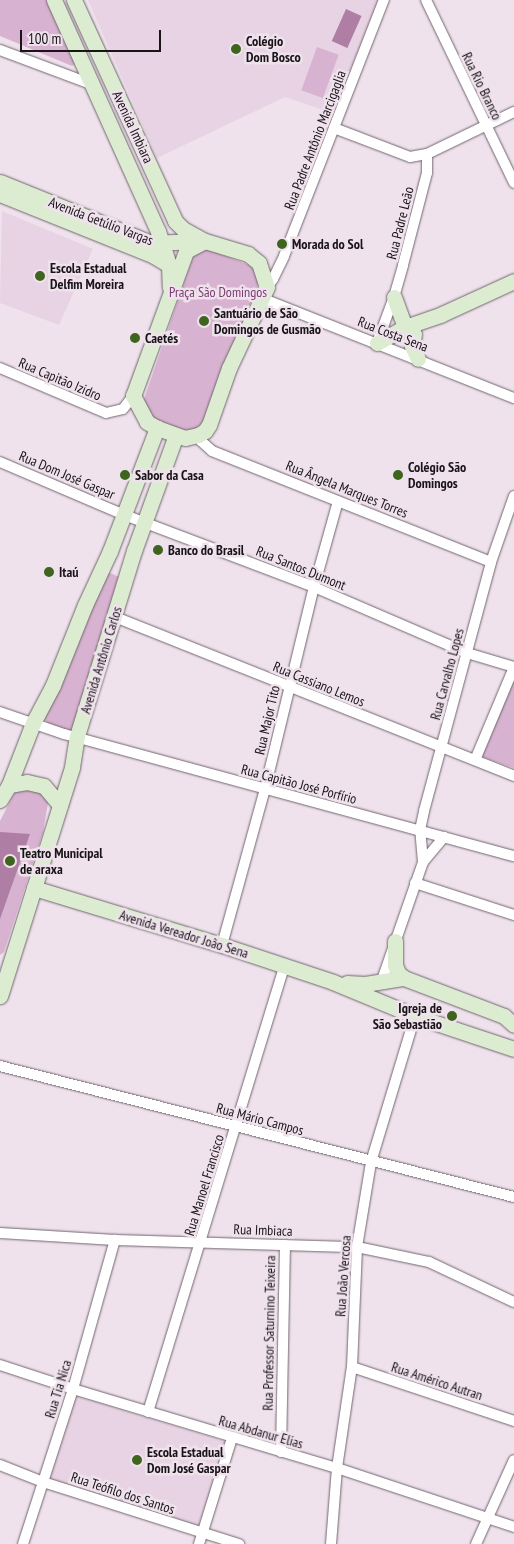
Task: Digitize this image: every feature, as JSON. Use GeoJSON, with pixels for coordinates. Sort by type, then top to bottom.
{"type":"FeatureCollection","features":[{"type":"Feature","properties":{"kind":"main road","name":"Avenida Imbiara"},"geometry":{"type":"LineString","coordinates":[[54,0],[163,244]]}},
{"type":"Feature","properties":{"kind":"main road","name":"Avenida Imbiara"},"geometry":{"type":"LineString","coordinates":[[74,0],[175,221],[183,229],[205,240]]}},
{"type":"Feature","properties":{"kind":"main road"},"geometry":{"type":"LineString","coordinates":[[133,177],[152,168]]}},
{"type":"Feature","properties":{"kind":"main road","name":"Avenida Getúlio Vargas"},"geometry":{"type":"LineString","coordinates":[[0,182],[151,243],[163,244],[205,240]]}},
{"type":"Feature","properties":{"kind":"main road","name":"Avenida Getúlio Vargas"},"geometry":{"type":"LineString","coordinates":[[0,194],[174,268]]}},
{"type":"Feature","properties":{"kind":"main road"},"geometry":{"type":"LineString","coordinates":[[205,240],[248,254],[259,263],[264,293],[229,368],[209,425],[205,431],[185,438],[156,428],[147,422],[133,396],[170,292],[174,268],[186,251],[205,240]]}},
{"type":"Feature","properties":{"kind":"main road"},"geometry":{"type":"LineString","coordinates":[[163,244],[174,268]]}},
{"type":"Feature","properties":{"kind":"main road"},"geometry":{"type":"LineString","coordinates":[[382,344],[514,281]]}},
{"type":"Feature","properties":{"kind":"main road"},"geometry":{"type":"LineString","coordinates":[[394,297],[410,330],[412,346],[418,359]]}},
{"type":"Feature","properties":{"kind":"main road"},"geometry":{"type":"LineString","coordinates":[[0,800],[9,784],[33,723],[53,685],[85,605],[110,551],[122,514],[156,428]]}},
{"type":"Feature","properties":{"kind":"main road","name":"Avenida Antônio Carlos"},"geometry":{"type":"LineString","coordinates":[[0,994],[72,767],[77,736],[144,521],[176,435]]}},
{"type":"Feature","properties":{"kind":"main road"},"geometry":{"type":"LineString","coordinates":[[9,784],[27,782],[44,786],[60,805]]}},
{"type":"Feature","properties":{"kind":"main road","name":"Avenida Vereador João Sena"},"geometry":{"type":"LineString","coordinates":[[34,888],[222,945],[333,982],[415,1016],[514,1049]]}},
{"type":"Feature","properties":{"kind":"main road"},"geometry":{"type":"LineString","coordinates":[[395,942],[395,965],[398,972],[404,978]]}},
{"type":"Feature","properties":{"kind":"main road","name":"Avenida Vereador João Sena"},"geometry":{"type":"LineString","coordinates":[[333,982],[365,984],[404,978],[511,1019]]}},
{"type":"Feature","properties":{"kind":"main road"},"geometry":{"type":"LineString","coordinates":[[382,980],[380,996],[383,1003]]}},
{"type":"Feature","properties":{"kind":"main road"},"geometry":{"type":"LineString","coordinates":[[498,1045],[514,1040]]}},
{"type":"Feature","properties":{"kind":"street","name":"Rua Padre Antônio Marcigaglia"},"geometry":{"type":"LineString","coordinates":[[264,293],[274,279],[284,256],[384,0]]}},
{"type":"Feature","properties":{"kind":"street","name":"Rua Rio Branco"},"geometry":{"type":"LineString","coordinates":[[426,0],[514,183]]}},
{"type":"Feature","properties":{"kind":"street"},"geometry":{"type":"LineString","coordinates":[[0,50],[91,84]]}},
{"type":"Feature","properties":{"kind":"street"},"geometry":{"type":"LineString","coordinates":[[334,128],[410,157],[427,154],[514,112]]}},
{"type":"Feature","properties":{"kind":"street","name":"Rua Padre Leão"},"geometry":{"type":"LineString","coordinates":[[382,344],[426,173],[427,154]]}},
{"type":"Feature","properties":{"kind":"street","name":"Rua Costa Sena"},"geometry":{"type":"LineString","coordinates":[[264,293],[514,398]]}},
{"type":"Feature","properties":{"kind":"street","name":"Rua Capitão Izidro"},"geometry":{"type":"LineString","coordinates":[[0,368],[106,413],[123,409],[133,396]]}},
{"type":"Feature","properties":{"kind":"street","name":"Rua Ângela Marques Torres"},"geometry":{"type":"LineString","coordinates":[[198,435],[201,441],[212,451],[491,562]]}},
{"type":"Feature","properties":{"kind":"street","name":"Rua Dom José Gaspar"},"geometry":{"type":"LineString","coordinates":[[0,462],[122,514]]}},
{"type":"Feature","properties":{"kind":"street","name":"Rua Carvalho Lopes"},"geometry":{"type":"LineString","coordinates":[[424,862],[420,830],[491,562],[514,496]]}},
{"type":"Feature","properties":{"kind":"street","name":"Rua Major Tito"},"geometry":{"type":"LineString","coordinates":[[222,945],[265,789],[314,587],[338,501]]}},
{"type":"Feature","properties":{"kind":"street","name":"Rua Santos Dumont"},"geometry":{"type":"LineString","coordinates":[[122,514],[314,587],[466,653],[514,667]]}},
{"type":"Feature","properties":{"kind":"street","name":"Rua Cassiano Lemos"},"geometry":{"type":"LineString","coordinates":[[115,617],[514,776]]}},
{"type":"Feature","properties":{"kind":"street"},"geometry":{"type":"LineString","coordinates":[[475,760],[514,667]]}},
{"type":"Feature","properties":{"kind":"street","name":"Rua Capitão José Porfírio"},"geometry":{"type":"LineString","coordinates":[[0,712],[77,736],[265,789],[514,856]]}},
{"type":"Feature","properties":{"kind":"street"},"geometry":{"type":"LineString","coordinates":[[382,980],[424,862],[444,837]]}},
{"type":"Feature","properties":{"kind":"street"},"geometry":{"type":"LineString","coordinates":[[415,883],[514,915]]}},
{"type":"Feature","properties":{"kind":"street","name":"Rua Manoel Francisco"},"geometry":{"type":"LineString","coordinates":[[148,1412],[284,966]]}},
{"type":"Feature","properties":{"kind":"street","name":"Rua João Vercosa"},"geometry":{"type":"LineString","coordinates":[[331,1544],[337,1468],[352,1367],[357,1247],[371,1162],[415,1016]]}},
{"type":"Feature","properties":{"kind":"street","name":"Rua Mário Campos"},"geometry":{"type":"LineString","coordinates":[[0,1066],[514,1197]]}},
{"type":"Feature","properties":{"kind":"street","name":"Rua Imbiaca"},"geometry":{"type":"LineString","coordinates":[[0,1233],[115,1240],[357,1247],[428,1262],[514,1302]]}},
{"type":"Feature","properties":{"kind":"street","name":"Rua Tia Nica"},"geometry":{"type":"LineString","coordinates":[[23,1544],[73,1390],[115,1240]]}},
{"type":"Feature","properties":{"kind":"street","name":"Rua Professor Saturnino Teixeira"},"geometry":{"type":"LineString","coordinates":[[281,1452],[285,1245]]}},
{"type":"Feature","properties":{"kind":"street","name":"Rua Abdanur Elias"},"geometry":{"type":"LineString","coordinates":[[0,1365],[73,1390],[337,1468],[514,1527]]}},
{"type":"Feature","properties":{"kind":"street","name":"Rua Américo Autran"},"geometry":{"type":"LineString","coordinates":[[352,1367],[514,1420]]}},
{"type":"Feature","properties":{"kind":"street"},"geometry":{"type":"LineString","coordinates":[[199,1544],[232,1438]]}},
{"type":"Feature","properties":{"kind":"street"},"geometry":{"type":"LineString","coordinates":[[476,1544],[489,1519],[514,1460]]}},
{"type":"Feature","properties":{"kind":"street","name":"Rua Teófilo dos Santos"},"geometry":{"type":"LineString","coordinates":[[0,1465],[43,1482],[239,1544]]}},
{"type":"Feature","properties":{"kind":"shaded area","name":"Colégio Dom Bosco"},"geometry":{"type":"Polygon","coordinates":[[[88,0],[380,0],[338,115],[285,97],[157,158],[88,0]]]}},
{"type":"Feature","properties":{"kind":"shaded area"},"geometry":{"type":"Polygon","coordinates":[[[346,9],[362,16],[347,48],[332,41],[346,9]]]}},
{"type":"Feature","properties":{"kind":"shaded area","name":"Escola Estadual Delfim Moreira"},"geometry":{"type":"Polygon","coordinates":[[[2,211],[93,249],[59,325],[0,303],[2,211]]]}},
{"type":"Feature","properties":{"kind":"shaded area","name":"Teatro Municipal de araxa"},"geometry":{"type":"Polygon","coordinates":[[[0,832],[30,834],[0,919],[0,832]]]}},
{"type":"Feature","properties":{"kind":"shaded area","name":"Escola Estadual Dom José Gaspar"},"geometry":{"type":"Polygon","coordinates":[[[73,1395],[227,1442],[201,1526],[47,1479],[73,1395]]]}},
{"type":"Feature","properties":{"kind":"green space"},"geometry":{"type":"Polygon","coordinates":[[[0,0],[48,0],[77,63],[72,66],[0,36],[0,0]]]}},
{"type":"Feature","properties":{"kind":"green space"},"geometry":{"type":"Polygon","coordinates":[[[317,47],[339,55],[323,98],[301,90],[317,47]]]}},
{"type":"Feature","properties":{"kind":"green space","name":"Praça São Domingos"},"geometry":{"type":"Polygon","coordinates":[[[202,247],[254,267],[260,279],[204,421],[191,433],[150,419],[143,402],[195,251],[202,247]]]}},
{"type":"Feature","properties":{"kind":"green space"},"geometry":{"type":"Polygon","coordinates":[[[105,571],[122,578],[78,728],[70,731],[50,726],[44,718],[105,571]]]}},
{"type":"Feature","properties":{"kind":"green space"},"geometry":{"type":"Polygon","coordinates":[[[514,679],[514,768],[482,757],[514,679]]]}},
{"type":"Feature","properties":{"kind":"green space"},"geometry":{"type":"Polygon","coordinates":[[[25,785],[47,795],[48,803],[43,832],[4,952],[0,955],[0,821],[17,788],[25,785]]]}},
{"type":"Feature","properties":{"kind":"place","name":"Colégio Dom Bosco"},"geometry":{"type":"Point","coordinates":[236,49]}},
{"type":"Feature","properties":{"kind":"place","name":"Morada do Sol"},"geometry":{"type":"Point","coordinates":[282,244]}},
{"type":"Feature","properties":{"kind":"place","name":"Escola Estadual Delfim Moreira"},"geometry":{"type":"Point","coordinates":[40,276]}},
{"type":"Feature","properties":{"kind":"place","name":"Santuário de São Domingos de Gusmão"},"geometry":{"type":"Point","coordinates":[204,321]}},
{"type":"Feature","properties":{"kind":"place","name":"Caetés"},"geometry":{"type":"Point","coordinates":[135,338]}},
{"type":"Feature","properties":{"kind":"place","name":"Sabor da Casa"},"geometry":{"type":"Point","coordinates":[125,475]}},
{"type":"Feature","properties":{"kind":"place","name":"Colégio São Domingos"},"geometry":{"type":"Point","coordinates":[398,475]}},
{"type":"Feature","properties":{"kind":"place","name":"Banco do Brasil"},"geometry":{"type":"Point","coordinates":[158,550]}},
{"type":"Feature","properties":{"kind":"place","name":"Itaú"},"geometry":{"type":"Point","coordinates":[49,572]}},
{"type":"Feature","properties":{"kind":"place","name":"Teatro Municipal de araxa"},"geometry":{"type":"Point","coordinates":[10,861]}},
{"type":"Feature","properties":{"kind":"place","name":"Igreja de São Sebastião"},"geometry":{"type":"Point","coordinates":[452,1016]}},
{"type":"Feature","properties":{"kind":"place","name":"Escola Estadual Dom José Gaspar"},"geometry":{"type":"Point","coordinates":[137,1460]}}]}
